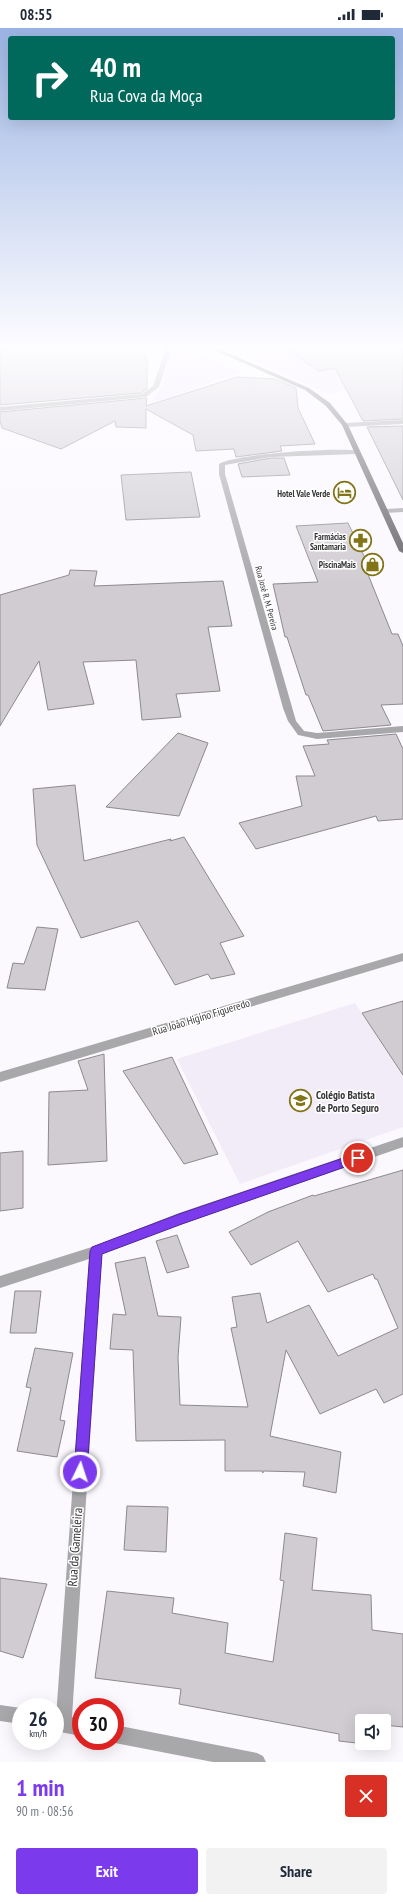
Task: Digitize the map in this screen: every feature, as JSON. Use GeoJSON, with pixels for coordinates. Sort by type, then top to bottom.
{"type":"FeatureCollection","features":[{"type":"Feature","properties":{"kind":"main road"},"geometry":{"type":"LineString","coordinates":[[345,425],[403,551]]}},
{"type":"Feature","properties":{"kind":"street","name":"Rua José R. M. Pereira"},"geometry":{"type":"LineString","coordinates":[[357,452],[257,457],[235,460],[222,464],[222,474],[286,708],[292,721],[301,733],[317,736],[403,730]]}},
{"type":"Feature","properties":{"kind":"street"},"geometry":{"type":"LineString","coordinates":[[385,511],[403,510]]}},
{"type":"Feature","properties":{"kind":"street","name":"Rua João Higino Figueredo"},"geometry":{"type":"LineString","coordinates":[[0,1077],[403,957]]}},
{"type":"Feature","properties":{"kind":"street"},"geometry":{"type":"LineString","coordinates":[[0,1282],[96,1251],[179,1219],[403,1142]]}},
{"type":"Feature","properties":{"kind":"street","name":"Rua da Gameleira"},"geometry":{"type":"LineString","coordinates":[[61,1698],[96,1251]]}},
{"type":"Feature","properties":{"kind":"street"},"geometry":{"type":"LineString","coordinates":[[0,1713],[12,1715]]}},
{"type":"Feature","properties":{"kind":"street"},"geometry":{"type":"LineString","coordinates":[[124,1736],[257,1762]]}},
{"type":"Feature","properties":{"kind":"shaded area","name":"Colégio Batista de Porto Seguro"},"geometry":{"type":"Polygon","coordinates":[[[355,1003],[403,1075],[403,1127],[240,1184],[177,1059],[355,1003]]]}},
{"type":"Feature","properties":{"kind":"building"},"geometry":{"type":"Polygon","coordinates":[[[1,425],[107,425],[61,449],[2,428],[1,425]]]}},
{"type":"Feature","properties":{"kind":"building"},"geometry":{"type":"Polygon","coordinates":[[[116,425],[146,425],[146,428],[116,427],[116,425]]]}},
{"type":"Feature","properties":{"kind":"building"},"geometry":{"type":"Polygon","coordinates":[[[175,425],[306,425],[315,444],[280,446],[282,451],[236,457],[234,449],[196,451],[193,435],[175,425]]]}},
{"type":"Feature","properties":{"kind":"building"},"geometry":{"type":"Polygon","coordinates":[[[403,426],[403,500],[367,427],[403,426]]]}},
{"type":"Feature","properties":{"kind":"building"},"geometry":{"type":"Polygon","coordinates":[[[271,458],[284,458],[290,475],[242,477],[238,464],[271,458]]]}},
{"type":"Feature","properties":{"kind":"building"},"geometry":{"type":"Polygon","coordinates":[[[191,472],[200,517],[126,520],[121,475],[191,472]]]}},
{"type":"Feature","properties":{"kind":"building"},"geometry":{"type":"Polygon","coordinates":[[[348,523],[366,560],[363,562],[392,634],[398,634],[403,646],[403,704],[381,705],[391,725],[323,731],[308,695],[306,695],[287,637],[285,637],[273,584],[318,582],[296,526],[348,523]]]}},
{"type":"Feature","properties":{"kind":"building"},"geometry":{"type":"Polygon","coordinates":[[[70,570],[97,571],[94,586],[223,581],[232,626],[208,627],[220,691],[176,694],[181,717],[142,720],[136,660],[83,662],[94,704],[48,710],[39,661],[0,726],[0,595],[69,575],[70,570]]]}},
{"type":"Feature","properties":{"kind":"building"},"geometry":{"type":"Polygon","coordinates":[[[178,733],[208,743],[179,816],[106,807],[178,733]]]}},
{"type":"Feature","properties":{"kind":"building"},"geometry":{"type":"Polygon","coordinates":[[[396,734],[403,749],[403,819],[378,821],[376,816],[256,849],[239,823],[302,806],[296,776],[315,776],[303,746],[329,744],[327,740],[396,734]]]}},
{"type":"Feature","properties":{"kind":"building"},"geometry":{"type":"Polygon","coordinates":[[[75,785],[84,861],[184,837],[244,936],[220,943],[235,974],[211,979],[208,974],[175,985],[138,921],[81,938],[37,845],[33,789],[75,785]]]}},
{"type":"Feature","properties":{"kind":"building"},"geometry":{"type":"Polygon","coordinates":[[[37,927],[58,929],[45,990],[7,988],[13,963],[24,964],[37,927]]]}},
{"type":"Feature","properties":{"kind":"building"},"geometry":{"type":"Polygon","coordinates":[[[403,1001],[403,1075],[362,1013],[403,1001]]]}},
{"type":"Feature","properties":{"kind":"building"},"geometry":{"type":"Polygon","coordinates":[[[104,1054],[107,1161],[48,1165],[49,1092],[88,1090],[78,1061],[104,1054]]]}},
{"type":"Feature","properties":{"kind":"building"},"geometry":{"type":"Polygon","coordinates":[[[172,1057],[218,1154],[184,1164],[123,1071],[172,1057]]]}},
{"type":"Feature","properties":{"kind":"building"},"geometry":{"type":"Polygon","coordinates":[[[23,1151],[23,1208],[0,1211],[0,1153],[23,1151]]]}},
{"type":"Feature","properties":{"kind":"building"},"geometry":{"type":"Polygon","coordinates":[[[403,1170],[403,1394],[384,1403],[376,1389],[320,1414],[286,1350],[270,1436],[341,1452],[336,1493],[303,1486],[305,1472],[263,1471],[263,1473],[262,1471],[225,1471],[225,1440],[136,1441],[133,1350],[110,1349],[113,1314],[126,1315],[115,1263],[145,1257],[158,1316],[181,1317],[178,1357],[180,1405],[248,1407],[231,1328],[237,1327],[232,1297],[260,1293],[267,1323],[309,1305],[338,1356],[398,1328],[377,1279],[375,1279],[373,1274],[328,1292],[298,1241],[251,1265],[229,1232],[268,1212],[313,1195],[314,1196],[403,1170]]]}},
{"type":"Feature","properties":{"kind":"building"},"geometry":{"type":"Polygon","coordinates":[[[177,1235],[189,1267],[167,1273],[156,1241],[177,1235]]]}},
{"type":"Feature","properties":{"kind":"building"},"geometry":{"type":"Polygon","coordinates":[[[15,1291],[41,1291],[36,1333],[10,1333],[15,1291]]]}},
{"type":"Feature","properties":{"kind":"building"},"geometry":{"type":"Polygon","coordinates":[[[35,1348],[73,1353],[60,1420],[65,1421],[57,1457],[17,1451],[31,1388],[26,1387],[35,1348]]]}},
{"type":"Feature","properties":{"kind":"building"},"geometry":{"type":"Polygon","coordinates":[[[127,1506],[168,1507],[166,1552],[124,1550],[127,1506]]]}},
{"type":"Feature","properties":{"kind":"building"},"geometry":{"type":"Polygon","coordinates":[[[285,1533],[317,1538],[312,1590],[371,1595],[372,1630],[403,1634],[403,1727],[391,1726],[391,1714],[355,1714],[355,1743],[339,1741],[339,1734],[179,1704],[181,1689],[95,1678],[107,1591],[174,1598],[172,1613],[228,1623],[225,1653],[273,1662],[284,1581],[280,1580],[285,1533]]]}},
{"type":"Feature","properties":{"kind":"building"},"geometry":{"type":"Polygon","coordinates":[[[0,1578],[47,1584],[23,1658],[0,1651],[0,1578]]]}},
{"type":"Feature","properties":{"kind":"place","name":"Hotel Vale Verde"},"geometry":{"type":"Point","coordinates":[345,493]}},
{"type":"Feature","properties":{"kind":"place","name":"Farmácias Santamaria"},"geometry":{"type":"Point","coordinates":[361,541]}},
{"type":"Feature","properties":{"kind":"place","name":"PiscinaMais"},"geometry":{"type":"Point","coordinates":[372,564]}},
{"type":"Feature","properties":{"kind":"place","name":"Colégio Batista de Porto Seguro"},"geometry":{"type":"Point","coordinates":[301,1101]}},
{"type":"Feature","properties":{"kind":"route"},"geometry":{"type":"LineString","coordinates":[[80,1472],[96,1251],[179,1219],[358,1158]]}}]}
